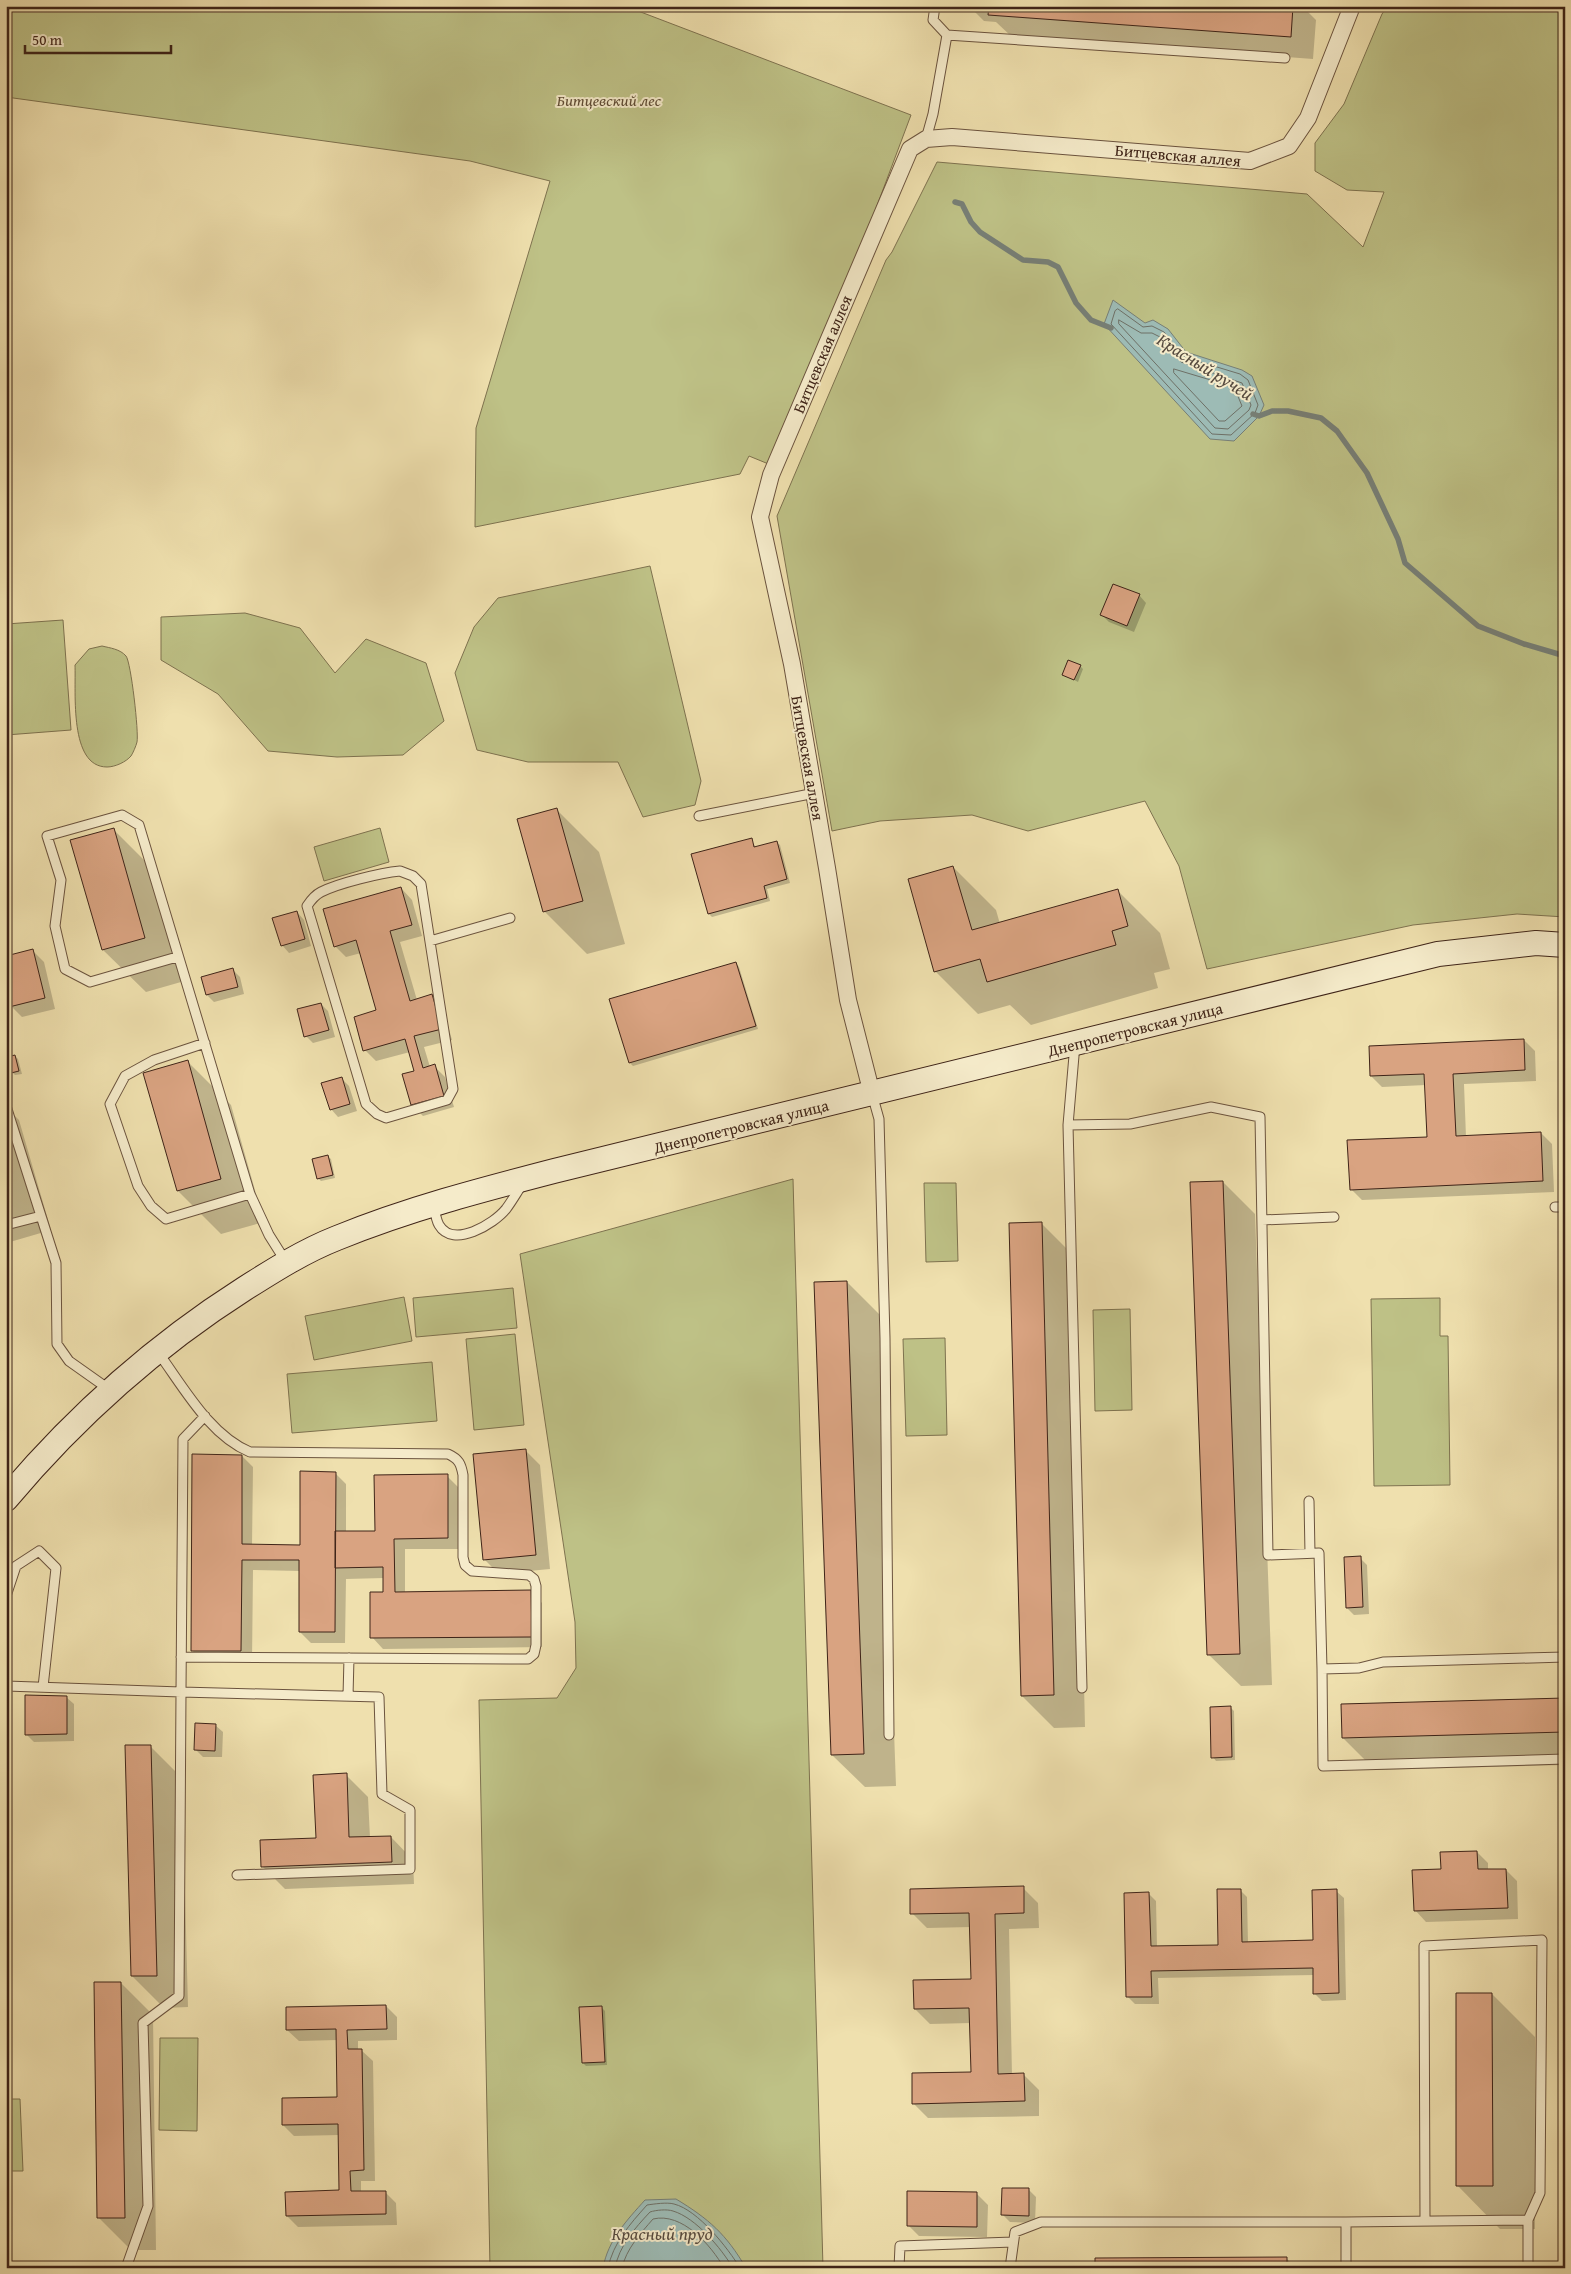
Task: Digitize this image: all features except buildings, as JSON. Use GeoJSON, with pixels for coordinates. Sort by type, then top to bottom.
{"type":"FeatureCollection","features":[{"type":"Feature","properties":{"kind":"street","name":"Битцевская аллея"},"geometry":{"type":"LineString","coordinates":[[872,1094],[848,1000],[815,793],[788,645],[760,517],[771,475],[910,149],[926,139],[952,137],[1250,161],[1289,146],[1308,118],[1352,6]]}},
{"type":"Feature","properties":{"kind":"street","name":"Днепропетровская улица"},"geometry":{"type":"LineString","coordinates":[[6,1499],[67,1432],[110,1390],[182,1330],[286,1263],[336,1238],[433,1203],[526,1178],[1438,954],[1536,943],[1565,945]]}},
{"type":"Feature","properties":{"kind":"lane"},"geometry":{"type":"LineString","coordinates":[[935,6],[933,20],[947,35],[1286,58]]}},
{"type":"Feature","properties":{"kind":"lane"},"geometry":{"type":"LineString","coordinates":[[926,139],[934,114],[947,35]]}},
{"type":"Feature","properties":{"kind":"lane"},"geometry":{"type":"LineString","coordinates":[[699,816],[815,793]]}},
{"type":"Feature","properties":{"kind":"lane"},"geometry":{"type":"LineString","coordinates":[[177,956],[90,982],[65,969],[54,926],[60,880],[47,836],[122,815],[139,825],[250,1194],[269,1235],[286,1263]]}},
{"type":"Feature","properties":{"kind":"lane"},"geometry":{"type":"LineString","coordinates":[[400,871],[413,876],[421,884],[430,941],[453,1089],[447,1100],[386,1118],[377,1114],[366,1104],[307,906],[313,898],[328,889],[388,872],[400,871]]}},
{"type":"Feature","properties":{"kind":"lane"},"geometry":{"type":"LineString","coordinates":[[430,941],[510,918]]}},
{"type":"Feature","properties":{"kind":"lane"},"geometry":{"type":"LineString","coordinates":[[205,1043],[154,1060],[125,1076],[110,1104],[138,1186],[151,1206],[166,1219],[250,1194]]}},
{"type":"Feature","properties":{"kind":"lane"},"geometry":{"type":"LineString","coordinates":[[1075,1044],[1068,1124],[1082,1688]]}},
{"type":"Feature","properties":{"kind":"lane"},"geometry":{"type":"LineString","coordinates":[[872,1094],[879,1119],[885,1338],[890,1735]]}},
{"type":"Feature","properties":{"kind":"lane"},"geometry":{"type":"LineString","coordinates":[[6,1106],[56,1263],[57,1344],[69,1361],[91,1379],[110,1390]]}},
{"type":"Feature","properties":{"kind":"lane"},"geometry":{"type":"LineString","coordinates":[[1068,1124],[1130,1124],[1211,1107],[1260,1117],[1268,1555],[1319,1552],[1323,1766],[1565,1759]]}},
{"type":"Feature","properties":{"kind":"lane"},"geometry":{"type":"LineString","coordinates":[[433,1203],[439,1225],[449,1234],[462,1235],[482,1229],[505,1211],[526,1178]]}},
{"type":"Feature","properties":{"kind":"lane"},"geometry":{"type":"LineString","coordinates":[[1554,1207],[1565,1206]]}},
{"type":"Feature","properties":{"kind":"lane"},"geometry":{"type":"LineString","coordinates":[[6,1225],[41,1216]]}},
{"type":"Feature","properties":{"kind":"lane"},"geometry":{"type":"LineString","coordinates":[[1262,1220],[1334,1217]]}},
{"type":"Feature","properties":{"kind":"lane"},"geometry":{"type":"LineString","coordinates":[[157,1351],[205,1416],[225,1439],[250,1452],[448,1454],[456,1458],[461,1464],[463,1475],[462,1557],[465,1565],[472,1571],[523,1573],[534,1579],[536,1586],[536,1645],[534,1654],[528,1659],[181,1657]]}},
{"type":"Feature","properties":{"kind":"lane"},"geometry":{"type":"LineString","coordinates":[[126,2268],[148,2206],[143,2023],[179,1996],[183,1439],[205,1416]]}},
{"type":"Feature","properties":{"kind":"lane"},"geometry":{"type":"LineString","coordinates":[[1309,1501],[1310,1553]]}},
{"type":"Feature","properties":{"kind":"lane"},"geometry":{"type":"LineString","coordinates":[[6,1596],[16,1566],[39,1551],[56,1568],[44,1688]]}},
{"type":"Feature","properties":{"kind":"lane"},"geometry":{"type":"LineString","coordinates":[[348,1696],[349,1658]]}},
{"type":"Feature","properties":{"kind":"lane"},"geometry":{"type":"LineString","coordinates":[[1322,1669],[1359,1668],[1383,1662],[1565,1658]]}},
{"type":"Feature","properties":{"kind":"lane"},"geometry":{"type":"LineString","coordinates":[[6,1686],[378,1697],[382,1794],[410,1810],[410,1869],[237,1875]]}},
{"type":"Feature","properties":{"kind":"lane"},"geometry":{"type":"LineString","coordinates":[[1425,2221],[1424,1946],[1542,1940],[1540,2193],[1528,2220],[1528,2268]]}},
{"type":"Feature","properties":{"kind":"lane"},"geometry":{"type":"LineString","coordinates":[[1010,2268],[1014,2232],[1041,2222],[1528,2220]]}},
{"type":"Feature","properties":{"kind":"lane"},"geometry":{"type":"LineString","coordinates":[[1346,2222],[1346,2268]]}},
{"type":"Feature","properties":{"kind":"lane"},"geometry":{"type":"LineString","coordinates":[[899,2268],[900,2246],[1013,2242]]}},
{"type":"Feature","properties":{"kind":"green space","name":"Битцевский лес"},"geometry":{"type":"Polygon","coordinates":[[[6,6],[625,6],[911,115],[860,251],[771,465],[749,456],[740,474],[475,527],[476,428],[550,181],[470,161],[6,97],[6,6]]]}},
{"type":"Feature","properties":{"kind":"green space"},"geometry":{"type":"Polygon","coordinates":[[[1388,6],[1565,6],[1565,917],[1517,914],[1413,925],[1207,969],[1179,866],[1145,801],[1028,831],[972,815],[880,821],[832,831],[777,516],[886,260],[892,252],[937,162],[1307,194],[1363,247],[1384,192],[1347,190],[1315,171],[1315,143],[1344,104],[1382,14],[1388,6]]]}},
{"type":"Feature","properties":{"kind":"green space"},"geometry":{"type":"Polygon","coordinates":[[[650,566],[701,781],[695,805],[643,817],[618,762],[528,762],[477,750],[455,673],[474,627],[498,598],[650,566]]]}},
{"type":"Feature","properties":{"kind":"green space"},"geometry":{"type":"Polygon","coordinates":[[[245,613],[300,628],[335,673],[366,639],[426,663],[444,721],[403,755],[337,757],[268,751],[218,694],[161,660],[161,617],[245,613]]]}},
{"type":"Feature","properties":{"kind":"green space"},"geometry":{"type":"Polygon","coordinates":[[[63,620],[71,730],[6,735],[6,624],[63,620]]]}},
{"type":"Feature","properties":{"kind":"green space"},"geometry":{"type":"Polygon","coordinates":[[[102,646],[115,649],[126,656],[130,671],[137,726],[137,742],[132,755],[117,765],[107,767],[95,764],[86,755],[80,742],[76,710],[75,665],[89,649],[102,646]]]}},
{"type":"Feature","properties":{"kind":"green space"},"geometry":{"type":"Polygon","coordinates":[[[380,828],[389,862],[324,881],[314,847],[380,828]]]}},
{"type":"Feature","properties":{"kind":"green space"},"geometry":{"type":"Polygon","coordinates":[[[793,1179],[823,2268],[490,2268],[479,1700],[557,1698],[576,1668],[575,1622],[520,1254],[793,1179]]]}},
{"type":"Feature","properties":{"kind":"green space"},"geometry":{"type":"Polygon","coordinates":[[[924,1183],[956,1183],[958,1261],[926,1262],[924,1183]]]}},
{"type":"Feature","properties":{"kind":"green space"},"geometry":{"type":"Polygon","coordinates":[[[513,1288],[517,1328],[416,1337],[413,1298],[513,1288]]]}},
{"type":"Feature","properties":{"kind":"green space"},"geometry":{"type":"Polygon","coordinates":[[[404,1297],[412,1341],[314,1360],[305,1316],[404,1297]]]}},
{"type":"Feature","properties":{"kind":"green space"},"geometry":{"type":"Polygon","coordinates":[[[1440,1298],[1440,1336],[1448,1336],[1450,1485],[1374,1486],[1371,1299],[1440,1298]]]}},
{"type":"Feature","properties":{"kind":"green space"},"geometry":{"type":"Polygon","coordinates":[[[1130,1309],[1132,1410],[1095,1411],[1093,1310],[1130,1309]]]}},
{"type":"Feature","properties":{"kind":"green space"},"geometry":{"type":"Polygon","coordinates":[[[515,1334],[524,1425],[474,1430],[466,1339],[515,1334]]]}},
{"type":"Feature","properties":{"kind":"green space"},"geometry":{"type":"Polygon","coordinates":[[[945,1338],[947,1435],[906,1436],[903,1339],[945,1338]]]}},
{"type":"Feature","properties":{"kind":"green space"},"geometry":{"type":"Polygon","coordinates":[[[432,1362],[437,1421],[292,1433],[287,1374],[432,1362]]]}},
{"type":"Feature","properties":{"kind":"green space"},"geometry":{"type":"Polygon","coordinates":[[[160,2038],[198,2038],[197,2131],[159,2130],[160,2038]]]}},
{"type":"Feature","properties":{"kind":"green space"},"geometry":{"type":"Polygon","coordinates":[[[6,2099],[20,2099],[23,2171],[6,2171],[6,2099]]]}},
{"type":"Feature","properties":{"kind":"water"},"geometry":{"type":"Polygon","coordinates":[[[1113,300],[1145,323],[1153,320],[1168,329],[1186,352],[1242,370],[1252,376],[1264,405],[1259,416],[1234,441],[1210,439],[1104,324],[1113,300]]]}},
{"type":"Feature","properties":{"kind":"water","name":"Красный пруд"},"geometry":{"type":"Polygon","coordinates":[[[676,2199],[698,2213],[716,2228],[739,2256],[746,2268],[603,2268],[614,2239],[645,2200],[676,2199]]]}},
{"type":"Feature","properties":{"kind":"waterway","name":"Красный ручей"},"geometry":{"type":"LineString","coordinates":[[955,202],[962,204],[971,222],[980,232],[1023,260],[1048,262],[1058,267],[1076,303],[1091,320],[1111,328]]}},
{"type":"Feature","properties":{"kind":"waterway","name":"Красный ручей"},"geometry":{"type":"LineString","coordinates":[[1253,414],[1259,416],[1272,411],[1288,411],[1321,418],[1337,431],[1367,473],[1398,539],[1405,563],[1478,626],[1524,644],[1565,656]]}}]}
